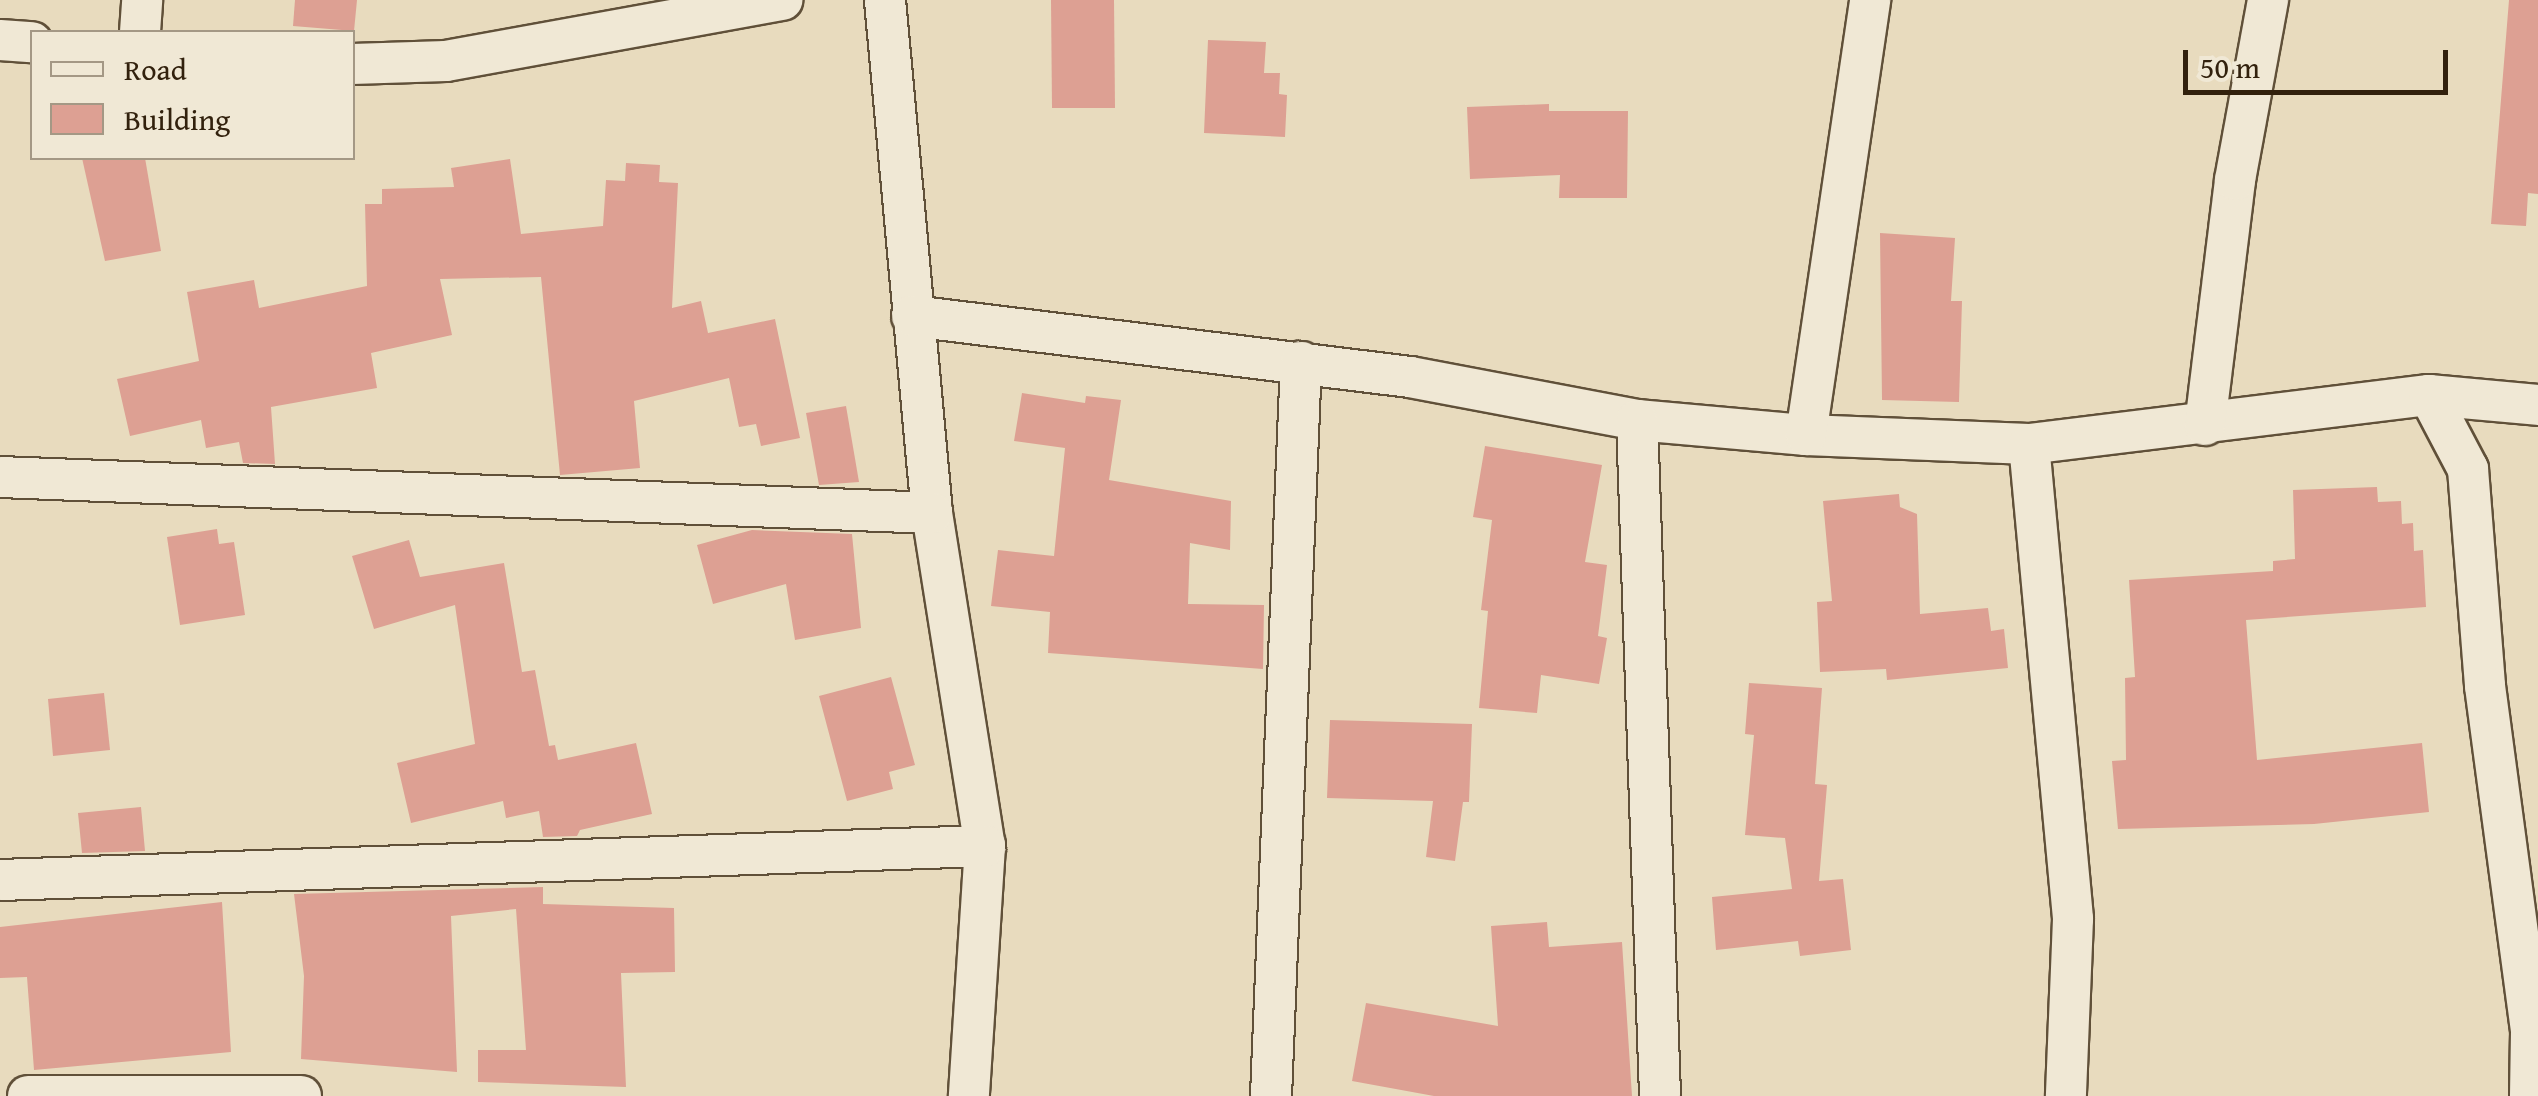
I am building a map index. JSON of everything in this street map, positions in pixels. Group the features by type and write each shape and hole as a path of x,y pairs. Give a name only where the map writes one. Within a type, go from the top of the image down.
{"street":[{"path":"140,30 142,0"},
{"path":"355,64 446,61 783,0"},
{"path":"885,0 932,514 986,846 969,1096"},
{"path":"1806,435 1870,0"},
{"path":"2205,425 2235,180 2268,0"},
{"path":"0,40 30,42"},
{"path":"912,316 1301,362 1637,420 1806,435 2029,444 2429,395 2538,404"},
{"path":"1270,1096 1301,362"},
{"path":"2429,395 2468,469 2485,686 2527,996 2530,1096"},
{"path":"1637,420 1660,1096"},
{"path":"2029,444 2073,919 2066,1096"},
{"path":"0,478 932,514"},
{"path":"0,880 986,846"},
{"path":"28,1096 300,1096"}],"building":[{"path":"295,0 357,0 354,30 293,26"},
{"path":"1051,0 1114,0 1115,108 1052,108"},
{"path":"2509,0 2538,0 2538,194 2528,193 2526,226 2491,224"},
{"path":"1208,40 1266,42 1264,73 1280,73 1279,94 1287,95 1285,137 1204,133"},
{"path":"1549,104 1549,111 1628,111 1627,198 1559,198 1560,175 1470,179 1467,107"},
{"path":"510,159 521,234 603,226 606,180 625,181 626,163 660,165 659,182 678,183 672,308 701,301 708,333 775,319 800,438 761,446 756,424 739,427 729,378 634,401 640,468 560,475 541,277 440,279 452,335 371,353 377,388 271,407 275,464 243,463 239,442 206,448 201,420 130,436 117,379 199,361 187,292 254,280 259,308 367,286 365,204 382,204 382,189 454,187 451,168"},
{"path":"82,160 145,160 161,251 105,261"},
{"path":"1880,233 1955,238 1951,301 1962,301 1959,402 1882,400"},
{"path":"1022,393 1085,403 1086,396 1121,400 1109,480 1231,501 1230,550 1190,543 1188,604 1264,605 1263,669 1048,653 1050,612 991,606 998,550 1054,556 1065,448 1014,441"},
{"path":"846,406 859,482 819,485 806,413"},
{"path":"1485,446 1602,465 1585,562 1607,565 1598,636 1607,638 1599,684 1541,675 1537,713 1479,708 1488,611 1481,610 1492,520 1473,517"},
{"path":"2377,487 2378,502 2401,501 2402,524 2413,523 2414,551 2423,550 2426,607 2246,620 2257,760 2422,743 2429,812 2314,824 2118,829 2112,761 2126,760 2125,678 2135,677 2129,580 2273,571 2273,561 2295,559 2293,490"},
{"path":"1899,494 1900,507 1917,514 1920,614 1988,608 1991,631 2004,629 2008,668 1887,680 1886,669 1820,672 1817,602 1832,601 1823,501"},
{"path":"217,529 219,544 234,542 245,615 180,625 167,537"},
{"path":"752,530 852,534 861,628 795,640 786,584 713,604 697,545"},
{"path":"409,540 420,577 504,563 522,672 535,670 549,746 555,745 558,760 636,743 652,814 580,830 577,836 543,837 539,811 506,818 503,801 411,823 397,763 475,744 455,605 374,629 352,556"},
{"path":"891,677 915,765 889,772 893,789 847,801 819,696"},
{"path":"1749,683 1822,688 1815,784 1827,785 1819,881 1843,879 1851,950 1800,956 1798,941 1716,950 1712,897 1792,889 1785,838 1745,835 1754,735 1745,734"},
{"path":"104,693 110,750 53,756 48,699"},
{"path":"1330,720 1472,724 1469,802 1463,802 1455,861 1426,857 1433,801 1327,798"},
{"path":"141,807 145,851 82,853 78,813"},
{"path":"543,887 543,904 674,908 675,972 621,973 626,1087 478,1082 478,1050 526,1050 516,909 451,916 457,1072 301,1059 304,976 294,894"},
{"path":"222,902 231,1052 34,1070 27,977 0,978 0,927"},
{"path":"1547,922 1549,947 1622,942 1632,1096 1434,1096 1352,1081 1366,1003 1498,1026 1491,926"}]}
